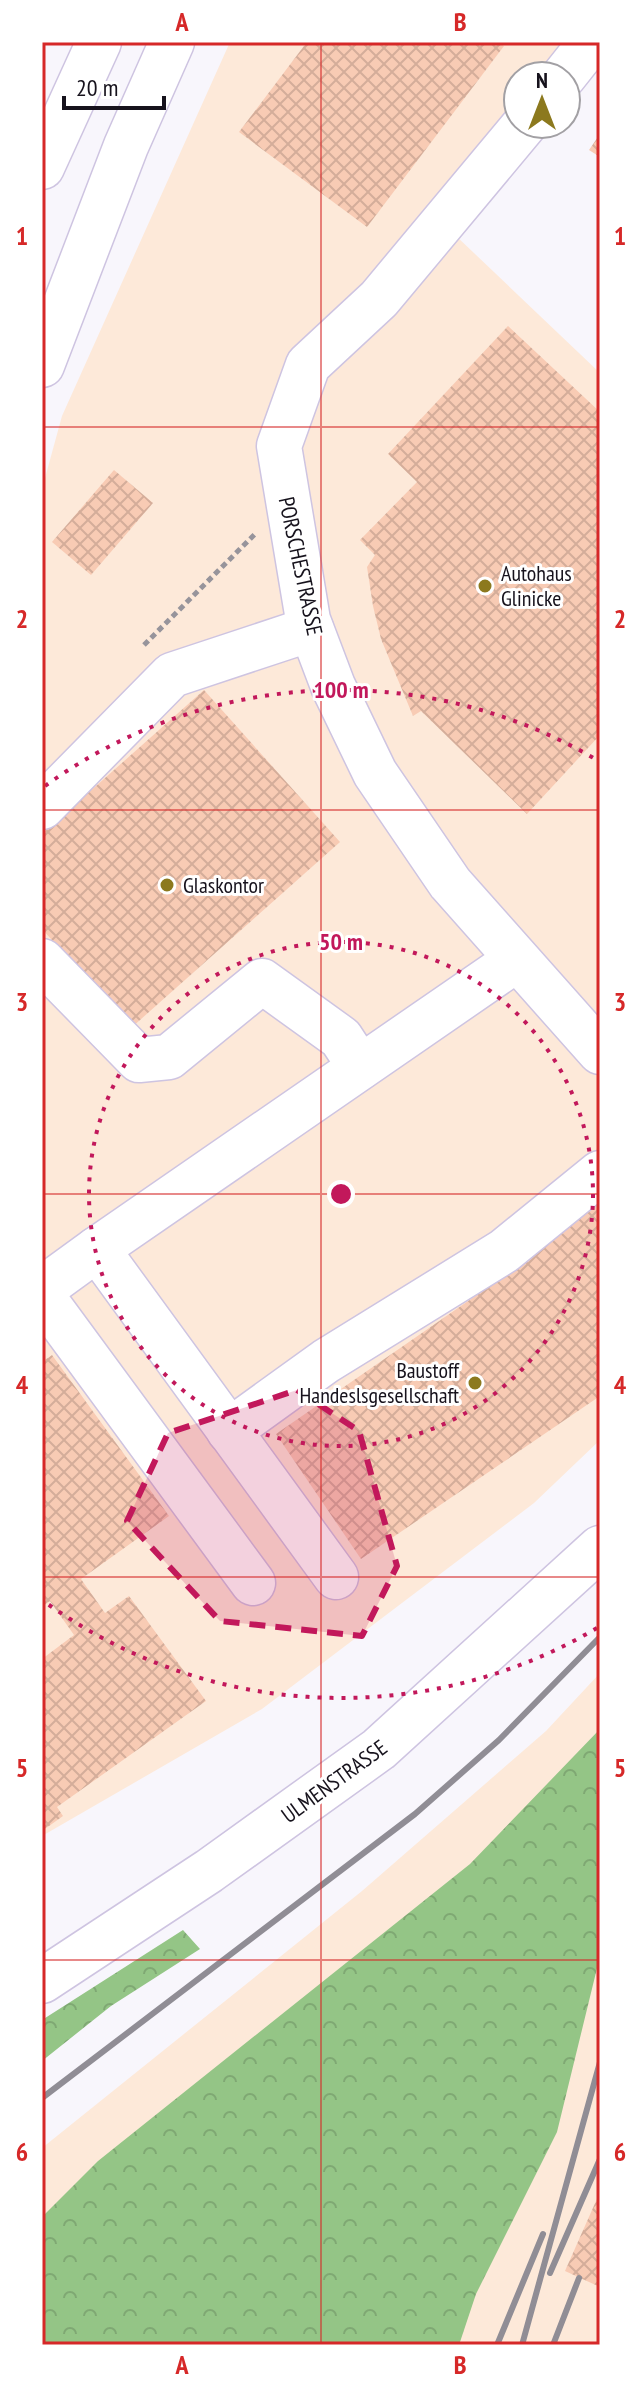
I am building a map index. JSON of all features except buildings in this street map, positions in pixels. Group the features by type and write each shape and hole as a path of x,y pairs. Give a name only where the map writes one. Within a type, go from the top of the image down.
{"main road":[{"path":"42,167 99,42"},
{"path":"42,365 126,146 172,42"},
{"path":"577,60 591,42"},
{"name":"PORSCHESTRASSE","path":"512,140 379,299 308,365 279,446 311,629 333,686 375,773 450,883 600,1052"},
{"path":"42,807 172,675 311,629"},
{"path":"42,1289 516,960"},
{"path":"42,961 139,1060 169,1057 262,981 341,1038 360,1067"},
{"path":"229,1431 326,1361 457,1276 504,1251 600,1173"},
{"path":"97,1249 336,1577"},
{"path":"42,1296 253,1583"},
{"name":"ULMENSTRASSE","path":"42,1981 209,1871 379,1749 600,1548"}],"path":[{"path":"143,646 287,502"}],"highlighted area":[{"path":"297,1390 359,1431 397,1566 362,1636 220,1621 127,1521 168,1433"}],"shaded area":[{"path":"230,42 565,42 551,60 502,60 502,125 433,214 600,373 600,1440 534,1503 262,1709 42,1836 42,489 62,416"},
{"path":"600,1673 600,2345 42,2345 42,2148 362,1891 546,1731"}],"green space":[{"path":"600,1729 600,1956 557,2132 476,2294 459,2345 42,2345 42,2217 98,2161 470,1864"},
{"path":"183,1930 200,1949 111,2006 42,2061 42,2020"}],"railway":[{"path":"42,2098 415,1814 499,1740 600,1637"},
{"path":"522,2345 600,2062"},
{"path":"550,2273 600,2159"},
{"path":"497,2345 543,2234"},
{"path":"553,2345 579,2278"}],"place":[{"name":"Autohaus Glinicke","path":"485,586"},
{"name":"Glaskontor","path":"167,885"},
{"name":"Baustoff Handeslsgesellschaft","path":"475,1383"}]}
